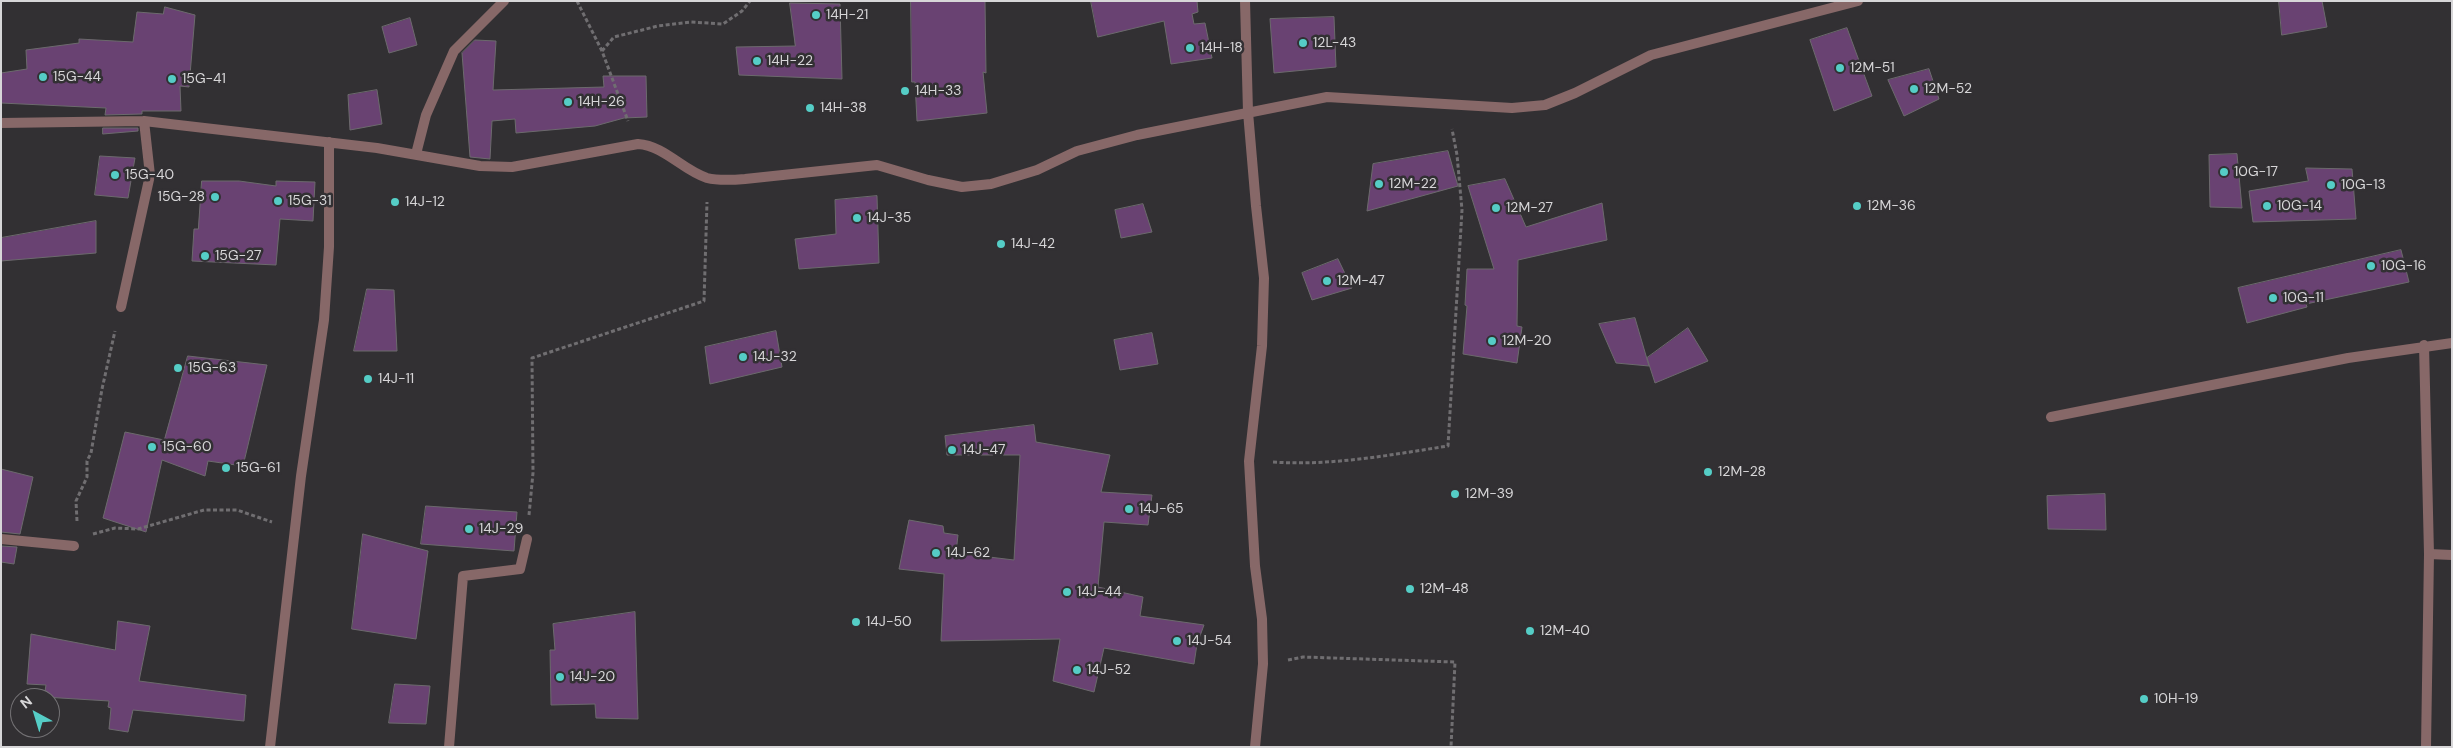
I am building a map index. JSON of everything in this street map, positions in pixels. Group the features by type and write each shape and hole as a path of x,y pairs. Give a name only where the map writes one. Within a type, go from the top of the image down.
{"street":[{"path":"416,154 426,115 454,51 504,1"},
{"path":"1245,1 1248,112 1264,278 1262,346 1249,461 1256,566 1262,619 1263,664 1255,747"},
{"path":"1,123 144,121 329,142 416,154 480,166 512,167 638,144 650,145 691,171 708,178 729,181 877,165 928,180 962,187 991,184 1037,170 1076,151 1137,135 1328,97 1512,108 1545,105 1575,93 1651,54 1858,1"},
{"path":"121,306 150,175 144,121"},
{"path":"270,747 296,524 324,320 329,247 329,142"},
{"path":"2051,417 2348,358 2452,342"},
{"path":"2424,345 2429,554 2426,747"},
{"path":"449,747 463,576 520,570 527,538"},
{"path":"1,539 74,546"},
{"path":"2429,554 2452,555"}],"path":[{"path":"577,1 602,51 638,144"},
{"path":"602,51 614,38 658,26 691,22 724,24 750,1"},
{"path":"1249,461 1304,464 1372,458 1448,446 1462,210 1457,155 1447,104"},
{"path":"527,538 533,473 532,358 704,301 708,178"},
{"path":"74,546 77,530 76,501 87,477 86,461 91,453 102,389 121,306"},
{"path":"74,546 98,531 114,528 138,529 204,510 237,510 280,524 296,524"},
{"path":"1263,664 1303,657 1455,662 1451,747"}],"building":[{"path":"911,1 985,1 986,73 983,72 987,113 917,121 915,82 912,82"},
{"path":"1091,1 1197,1 1198,12 1192,14 1194,24 1205,23 1212,58 1171,64 1164,21 1098,37"},
{"path":"2279,1 2322,1 2327,27 2282,35"},
{"path":"790,3 840,4 842,79 739,75 736,47 795,46"},
{"path":"165,7 195,15 189,87 180,86 181,111 142,111 142,114 105,115 106,108 1,103 1,73 27,69 26,50 79,43 79,39 133,42 137,12 163,14"},
{"name":"12L-43","path":"1334,17 1336,67 1274,73 1270,19"},
{"path":"410,18 417,45 389,53 382,27"},
{"name":"12M-51","path":"1847,28 1872,96 1834,111 1810,40"},
{"path":"475,40 496,41 493,90 604,87 603,76 646,76 647,117 624,118 595,126 516,133 515,119 492,121 490,159 470,157 462,53"},
{"name":"12M-52","path":"1929,69 1939,99 1904,116 1888,80"},
{"path":"377,90 382,124 350,130 348,95"},
{"path":"103,128 138,128 138,131 103,134"},
{"path":"1448,151 1458,186 1367,211 1373,164"},
{"name":"10G-17","path":"2237,154 2242,208 2210,207 2209,155"},
{"path":"100,156 135,158 128,198 95,195"},
{"path":"2306,168 2352,169 2356,219 2253,222 2249,191 2308,181"},
{"path":"1505,179 1526,227 1602,203 1607,240 1518,260 1517,326 1522,327 1517,363 1463,354 1467,306 1465,305 1467,269 1494,269 1468,186"},
{"path":"202,181 239,181 276,186 276,181 315,182 313,221 280,219 276,265 192,261 194,229 198,229"},
{"name":"14J-35","path":"877,196 879,263 799,269 795,239 836,234 835,200"},
{"path":"1143,204 1152,232 1121,238 1115,210"},
{"path":"96,221 96,253 1,261 1,238"},
{"path":"2401,250 2409,282 2306,304 2307,307 2247,323 2238,288"},
{"name":"12M-47","path":"1338,259 1352,288 1312,300 1302,273"},
{"path":"367,289 394,290 397,351 354,351"},
{"path":"1635,318 1649,366 1616,363 1599,324"},
{"path":"1688,328 1708,361 1655,383 1647,358"},
{"name":"14J-32","path":"776,331 782,367 710,384 705,347"},
{"path":"1152,333 1158,364 1120,370 1114,340"},
{"path":"188,356 267,365 243,466 208,461 205,476 162,460 146,532 103,518 125,432 164,440"},
{"path":"1034,425 1036,442 1110,455 1101,492 1152,495 1148,525 1104,522 1098,587 1143,597 1140,616 1204,625 1197,644 1194,664 1104,648 1094,692 1053,681 1060,639 941,641 944,574 899,569 909,520 943,526 944,533 958,535 956,553 1014,560 1020,455 947,455 945,436"},
{"path":"1,469 33,477 20,534 1,532"},
{"path":"2105,494 2106,530 2048,529 2047,496"},
{"name":"14J-29","path":"426,506 517,512 514,551 421,544"},
{"path":"363,534 428,551 416,639 352,629"},
{"path":"1,546 17,547 14,564 1,562"},
{"path":"635,612 638,719 596,718 595,704 551,705 550,650 555,650 553,624"},
{"path":"118,621 150,626 139,681 246,695 244,721 133,710 128,732 109,729 111,708 108,707 109,701 60,698 60,688 46,688 46,685 27,684 31,634 115,650"},
{"path":"395,684 430,686 426,724 389,723"}],"place":[{"name":"14H-21","path":"816,15"},
{"name":"12L-43","path":"1303,43"},
{"name":"14H-18","path":"1190,48"},
{"name":"14H-22","path":"757,61"},
{"name":"12M-51","path":"1840,68"},
{"name":"15G-44","path":"43,77"},
{"name":"15G-41","path":"172,79"},
{"name":"12M-52","path":"1914,89"},
{"name":"14H-33","path":"905,91"},
{"name":"14H-26","path":"568,102"},
{"name":"14H-38","path":"810,108"},
{"name":"10G-17","path":"2224,172"},
{"name":"15G-40","path":"115,175"},
{"name":"12M-22","path":"1379,184"},
{"name":"10G-13","path":"2331,185"},
{"name":"15G-28","path":"215,197"},
{"name":"15G-31","path":"278,201"},
{"name":"14J-12","path":"395,202"},
{"name":"12M-36","path":"1857,206"},
{"name":"10G-14","path":"2267,206"},
{"name":"12M-27","path":"1496,208"},
{"name":"14J-35","path":"857,218"},
{"name":"14J-42","path":"1001,244"},
{"name":"15G-27","path":"205,256"},
{"name":"10G-16","path":"2371,266"},
{"name":"12M-47","path":"1327,281"},
{"name":"10G-11","path":"2273,298"},
{"name":"12M-20","path":"1492,341"},
{"name":"14J-32","path":"743,357"},
{"name":"15G-63","path":"178,368"},
{"name":"14J-11","path":"368,379"},
{"name":"15G-60","path":"152,447"},
{"name":"14J-47","path":"952,450"},
{"name":"15G-61","path":"226,468"},
{"name":"12M-28","path":"1708,472"},
{"name":"12M-39","path":"1455,494"},
{"name":"14J-65","path":"1129,509"},
{"name":"14J-29","path":"469,529"},
{"name":"14J-62","path":"936,553"},
{"name":"12M-48","path":"1410,589"},
{"name":"14J-44","path":"1067,592"},
{"name":"14J-50","path":"856,622"},
{"name":"12M-40","path":"1530,631"},
{"name":"14J-54","path":"1177,641"},
{"name":"14J-52","path":"1077,670"},
{"name":"14J-20","path":"560,677"},
{"name":"10H-19","path":"2144,699"}]}
